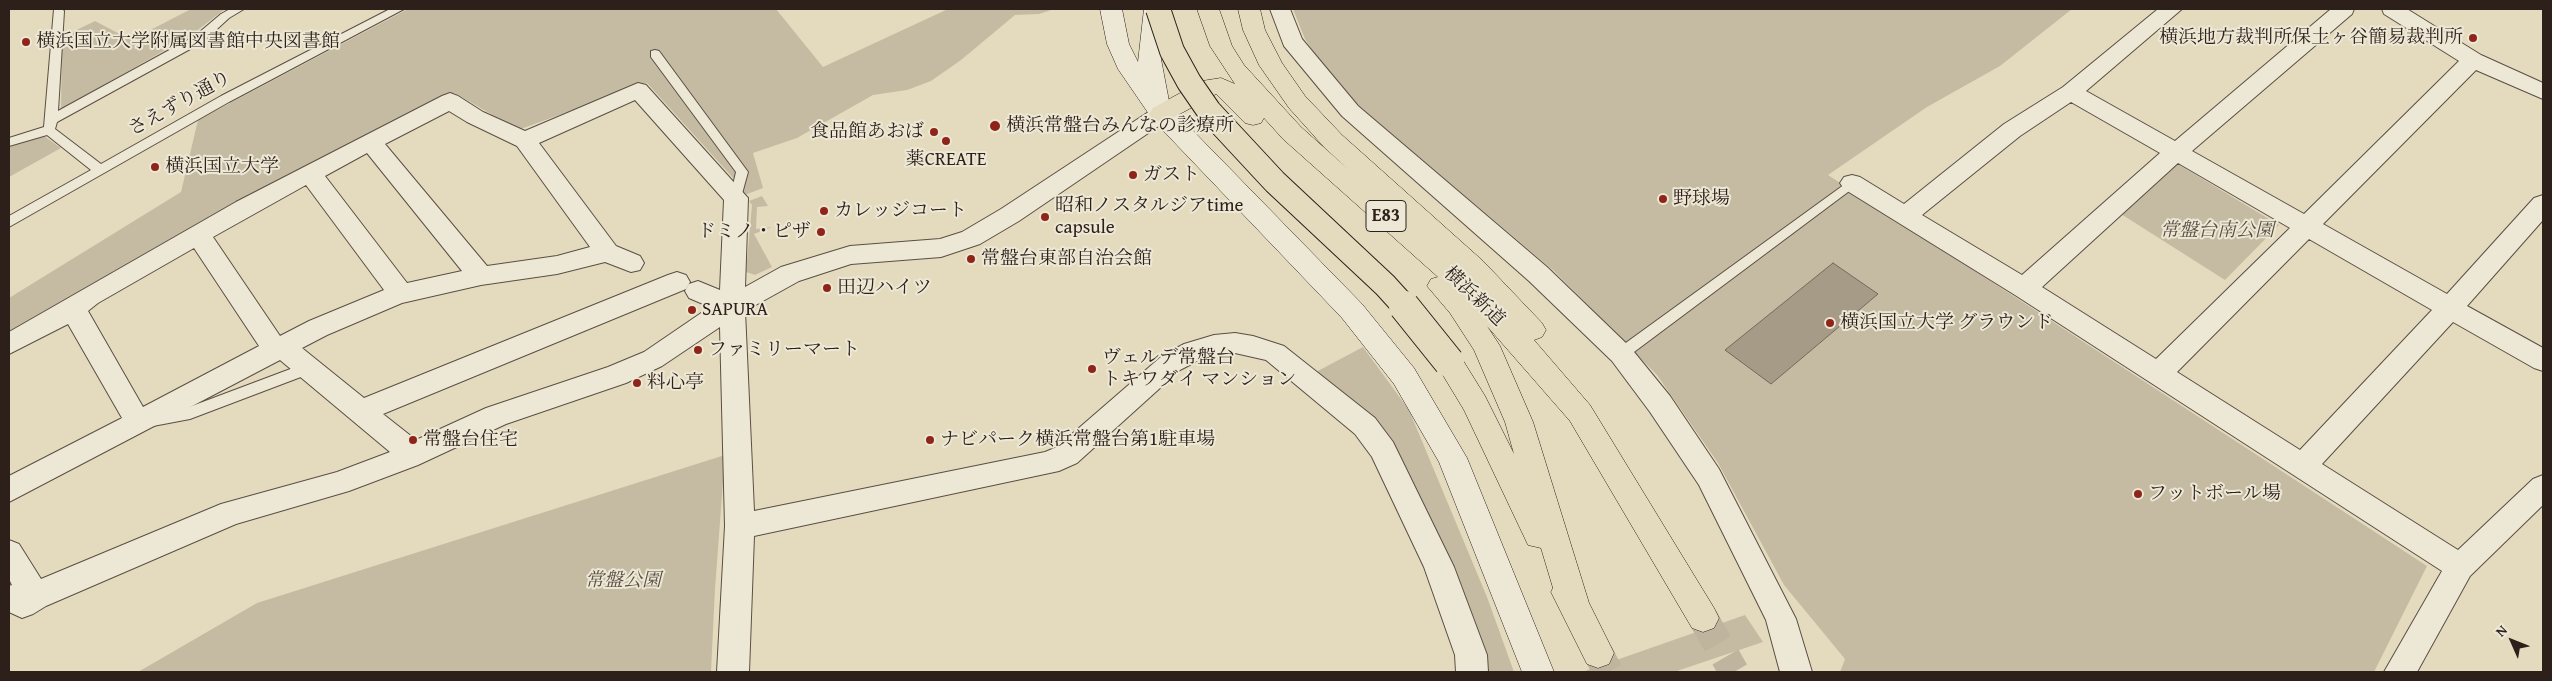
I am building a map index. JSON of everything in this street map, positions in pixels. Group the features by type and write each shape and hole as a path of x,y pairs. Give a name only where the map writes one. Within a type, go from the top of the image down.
{"highway":[{"name":"E83","path":"1157,9 1172,51 1189,82 1209,111 1250,157 1384,285 1426,331 1450,362 1475,404 1598,653"},
{"name":"横浜新道","path":"1208,9 1221,46 1236,70 1260,99 1292,133 1446,269 1509,330 1580,413 1703,618"},
{"name":"E83","path":"1249,9 1254,30 1271,65 1297,102 1333,141 1474,268 1507,302 1531,330 1580,413"},
{"path":"1161,114 1210,86 1221,86 1229,91 1306,169 1431,277 1460,306 1486,346 1519,422 1575,609"}],"street":[{"path":"1111,9 1118,44 1130,69 1161,114 1352,311 1404,376 1452,458 1538,672"},
{"path":"1157,9 1149,59 1161,114"},
{"path":"1280,9 1292,41 1323,81 1350,111 1412,167 1538,274 1621,354 1660,404 1709,477 1781,619 1792,666 1796,672"},
{"path":"1905,216 2012,130 2071,92 2171,9"},
{"path":"2024,288 2176,152 2344,9"},
{"path":"2392,9 2473,60 2543,92"},
{"path":"2158,374 2473,60"},
{"path":"525,140 638,90 736,198 732,306 740,526 733,672"},
{"path":"2071,92 2543,361"},
{"path":"9,344 73,309 89,296 310,173 450,101 475,117 525,140 608,252 732,306"},
{"path":"9,613 22,597 231,514 339,483 413,454 496,416 617,375 644,363 732,306 790,274 850,255 941,248 971,238 1010,215 1161,114"},
{"path":"370,141 481,276"},
{"path":"310,173 401,294"},
{"path":"1852,183 2024,288 2460,567"},
{"path":"2302,466 2450,308 2543,204"},
{"path":"198,235 279,349 309,368 413,454"},
{"path":"9,490 318,328 401,294 481,276 557,265 608,252"},
{"path":"362,412 669,279"},
{"path":"73,309 138,422"},
{"path":"740,526 1049,464 1067,455 1171,362 1193,351 1214,345 1235,343 1253,346 1275,353 1365,426 1383,450 1439,567 1472,655 1472,672"},
{"path":"2400,672 2460,567 2543,486"},
{"path":"9,554 22,597"}],"lane":[{"path":"9,142 50,125 199,39 225,16 238,9"},
{"name":"さえずり通り","path":"9,222 233,95 393,10"},
{"path":"50,125 58,11"},
{"path":"655,54 742,172 736,198"},
{"path":"50,125 100,170"},
{"path":"1621,354 1852,183"},
{"path":"138,422 185,415 309,368"}],"green space":[{"path":"191,9 225,9 190,36 61,109 62,37 95,21 131,40"},
{"path":"408,9 776,9 823,67 948,9 1054,9 1039,14 1015,15 961,60 931,81 907,90 873,95 797,138 753,153 763,188 742,196 734,179 647,83 518,130 455,93 92,285 59,308 9,333 9,298 181,192 198,120"},
{"name":"横浜国立大学 グラウンド","path":"1293,9 2072,9 2000,66 1927,107 1828,175 2427,566 2374,672 1840,672 1845,659 1784,585 1718,463 1657,375 1554,271 1361,108 1330,79 1305,39"},
{"path":"34,129 61,148 9,177 9,142"},
{"name":"常盤台南公園","path":"2176,163 2279,225 2225,280 2121,214"},
{"path":"762,196 768,206 757,207 756,229 772,227 754,234 772,267 755,275 746,272 752,205 749,201"},
{"path":"1363,347 1409,410 1487,597 1514,672 1480,672 1478,642 1401,468 1314,373"},
{"name":"常盤公園","path":"725,455 711,672 138,672 257,603"},
{"path":"1745,615 1763,642 1674,672 1582,672"}],"shaded area":[{"path":"1833,263 1878,294 1771,384 1725,350"}],"tunnel":[{"path":"1703,618 1734,672"},
{"path":"1598,653 1608,672"}],"place":[{"name":"横浜地方裁判所保土ヶ谷簡易裁判所","path":"2473,38"},
{"name":"横浜国立大学附属図書館中央図書館","path":"26,42"},
{"name":"横浜常盤台みんなの診療所","path":"995,126"},
{"name":"食品館あおば","path":"934,132"},
{"name":"薬CREATE","path":"946,141"},
{"name":"横浜国立大学","path":"155,167"},
{"name":"ガスト","path":"1133,175"},
{"name":"野球場","path":"1663,199"},
{"name":"カレッジコート","path":"824,211"},
{"name":"昭和ノスタルジアtime capsule","path":"1045,217"},
{"name":"ドミノ・ピザ","path":"821,232"},
{"name":"常盤台東部自治会館","path":"971,259"},
{"name":"田辺ハイツ","path":"827,288"},
{"name":"SAPURA","path":"692,310"},
{"name":"横浜国立大学 グラウンド","path":"1830,323"},
{"name":"ファミリーマート","path":"698,350"},
{"name":"ヴェルデ常盤台 トキワダイ マンション","path":"1092,369"},
{"name":"料心亭","path":"637,383"},
{"name":"常盤台住宅","path":"413,440"},
{"name":"ナビパーク横浜常盤台第1駐車場","path":"930,440"},
{"name":"フットボール場","path":"2138,494"}]}
